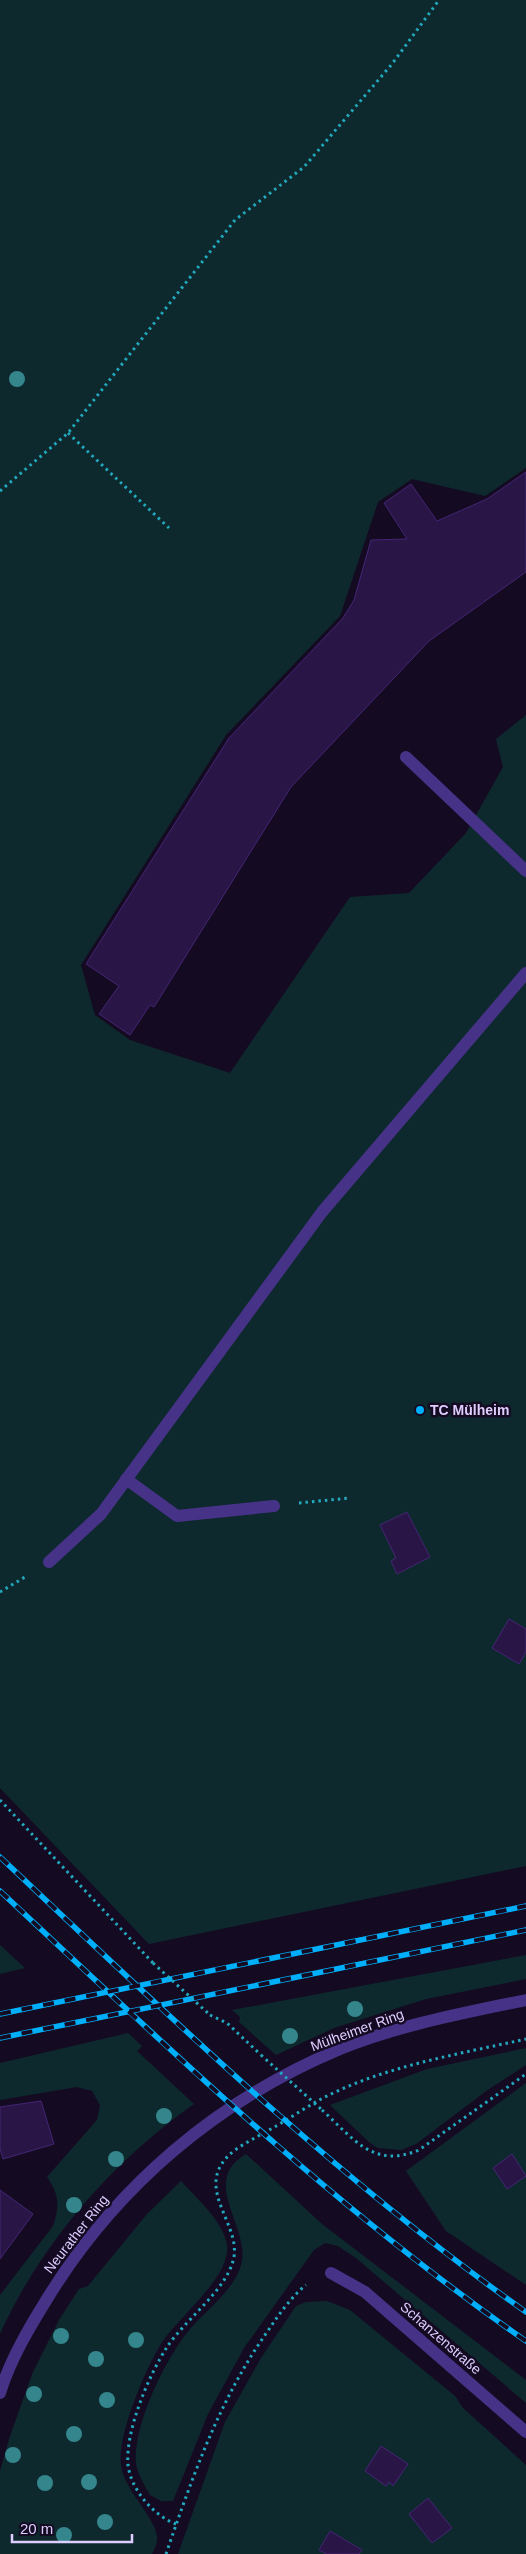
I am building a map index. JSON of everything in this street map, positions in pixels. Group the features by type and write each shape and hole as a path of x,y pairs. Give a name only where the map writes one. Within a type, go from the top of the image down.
{"street":[{"path":"406,757 526,870"},
{"path":"49,1562 101,1514 322,1212 526,973"},
{"path":"126,1479 177,1516 274,1506"},
{"name":"Mülheimer Ring","path":"210,2121 295,2070 342,2048 431,2021 526,2000"},
{"name":"Neurather Ring","path":"0,2393 30,2326 63,2271 95,2228 159,2162 210,2121"},
{"name":"Schanzenstraße","path":"331,2273 366,2292 526,2432"}],"path":[{"path":"0,491 68,433 235,220 304,167 392,64 439,0"},
{"path":"68,433 170,528"},
{"path":"274,1506 350,1498"},
{"path":"0,1800 153,1963 210,2014 226,2024 366,2150 376,2155 402,2157 419,2150 526,2074"},
{"path":"176,2524 164,2519 144,2500 133,2482 128,2465 129,2445 136,2416 166,2348 183,2326 222,2284 234,2259 235,2245 232,2232 218,2203 216,2183 221,2167 234,2151 324,2098 392,2071 426,2061 526,2039"},
{"path":"166,2554 217,2418 252,2353 288,2300"}],"green space":[{"path":"0,0 526,0 526,468 485,496 412,479 378,502 340,616 226,735 81,965 95,1015 130,1040 230,1073 350,897 409,893 466,833 503,767 496,739 526,715 526,1866 149,1944 0,1788"},
{"path":"0,1945 25,1968 0,1974"},
{"path":"526,1955 526,1979 426,1999 334,2028 276,2055 239,2022 240,2017 232,2010"},
{"path":"128,2033 142,2046 137,2051 194,2104 135,2151 82,2206 36,2268 0,2334 0,2295 53,2226 57,2200 54,2189 47,2177 97,2120 100,2105 92,2091 77,2087 0,2100 0,2063"},
{"path":"526,2048 526,2065 489,2089 416,2144 401,2150 378,2148 370,2143 330,2105 427,2069"},
{"path":"526,2083 526,2285 446,2231 406,2171"},
{"path":"246,2154 322,2224 526,2380 526,2403 356,2258 338,2246 325,2243 314,2250 244,2348 208,2414 173,2501 161,2501 150,2495 136,2464 139,2431 152,2393 181,2341 228,2289 239,2271 242,2261 242,2247 226,2190 227,2177 233,2165"},
{"path":"181,2181 215,2219 225,2236 227,2245 226,2257 221,2270 202,2296 169,2333 156,2352 140,2387 124,2432 121,2459 123,2475 156,2532 157,2542 153,2552 152,2554 0,2554 0,2471 10,2436 33,2372 59,2320 79,2289 88,2286 147,2214"},
{"path":"327,2301 350,2310 455,2396 463,2408 526,2465 526,2554 178,2554 225,2422 261,2358 296,2306 306,2302"}],"building":[{"path":"526,472 526,572 429,641 291,787 154,1007 150,1005 130,1035 99,1014 119,986 86,964 229,738 343,618 354,600 371,540 407,539 384,503 411,484 437,521 487,499"},
{"path":"407,1512 430,1557 397,1574 391,1561 396,1558 380,1525"},
{"path":"509,1619 526,1629 526,1652 519,1664 492,1648"},
{"path":"41,2101 54,2144 3,2159 0,2149 0,2107"},
{"path":"512,2154 526,2176 507,2189 493,2168"},
{"path":"0,2190 33,2214 0,2259"},
{"path":"381,2446 408,2464 393,2486 389,2482 386,2486 365,2471"},
{"path":"428,2498 452,2528 432,2543 409,2514"},
{"path":"330,2531 362,2550 359,2554 327,2554 319,2550"}],"railway":[{"path":"0,1857 255,2094 387,2207 526,2312"},
{"path":"0,1891 190,2068 320,2182 455,2290 526,2341"},
{"path":"0,2014 526,1906"},
{"path":"0,2038 526,1930"}],"place":[{"name":"TC Mülheim","path":"420,1410"}]}
